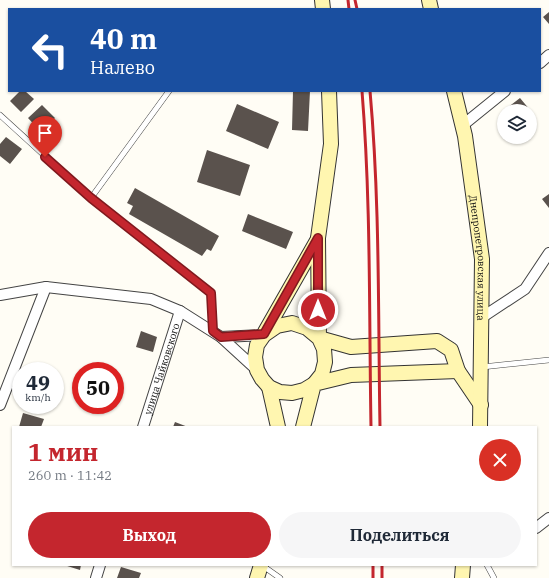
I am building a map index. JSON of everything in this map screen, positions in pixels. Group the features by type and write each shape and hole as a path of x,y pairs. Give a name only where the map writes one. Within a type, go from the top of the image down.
{"main road":[{"path":"303,426 314,384 322,374 325,362 324,349 319,338 318,238 332,144 329,92"},
{"name":"Днепропетровская улица","path":"454,92 463,125 482,259 480,426"},
{"path":"318,238 257,345 255,357 257,370 269,387 280,392 292,393 304,390 314,384 351,375 458,371"},
{"path":"264,334 277,326 292,323 307,328 319,338 351,347 437,341 451,350 458,371 481,405"},
{"path":"269,387 278,426"},
{"path":"257,578 261,566"},
{"path":"462,578 463,566"}],"street":[{"path":"541,61 549,55"},
{"path":"463,125 504,92"},
{"path":"481,318 524,289 549,253"},
{"path":"0,295 46,286 151,299 180,311 217,334 257,370"},
{"path":"0,405 46,286"},
{"name":"улица Чайковского","path":"143,426 180,311"},
{"path":"217,334 264,334"},
{"path":"537,527 549,518"},
{"path":"96,578 100,566"}],"lane":[{"path":"91,198 168,92"},
{"path":"0,115 91,198 211,293 217,334"},
{"path":"481,367 549,360"},
{"path":"262,566 280,578"},
{"path":"488,566 494,578"}],"building":[{"path":"549,12 549,24 543,17"},
{"path":"19,92 26,92 34,99 21,112 10,101"},
{"path":"293,92 310,92 308,131 292,130"},
{"path":"520,98 525,104 512,104"},
{"path":"237,104 279,122 268,149 226,131"},
{"path":"42,105 55,118 41,132 28,118"},
{"path":"6,137 22,149 10,164 0,156 0,144"},
{"path":"207,150 250,165 240,196 197,182"},
{"path":"135,188 219,236 211,251 207,249 202,256 129,214 133,206 127,203"},
{"path":"549,194 549,208 542,199"},
{"path":"248,214 293,232 286,249 242,231"},
{"path":"141,331 157,337 153,352 136,347"},
{"path":"23,414 44,419 41,426 19,426"},
{"path":"175,422 185,426 173,426"},
{"path":"67,566 81,566 80,570"},
{"path":"121,567 141,573 139,578 117,578"}],"railway":[{"path":"348,0 349,8"},
{"path":"355,0 357,8"},
{"path":"362,92 367,175 371,426"},
{"path":"370,92 376,175 380,426"},
{"path":"373,566 373,578"},
{"path":"382,566 382,578"}],"route":[{"path":"45,157 91,198 211,293 213,331 221,337 264,334 318,238 318,310"}]}
